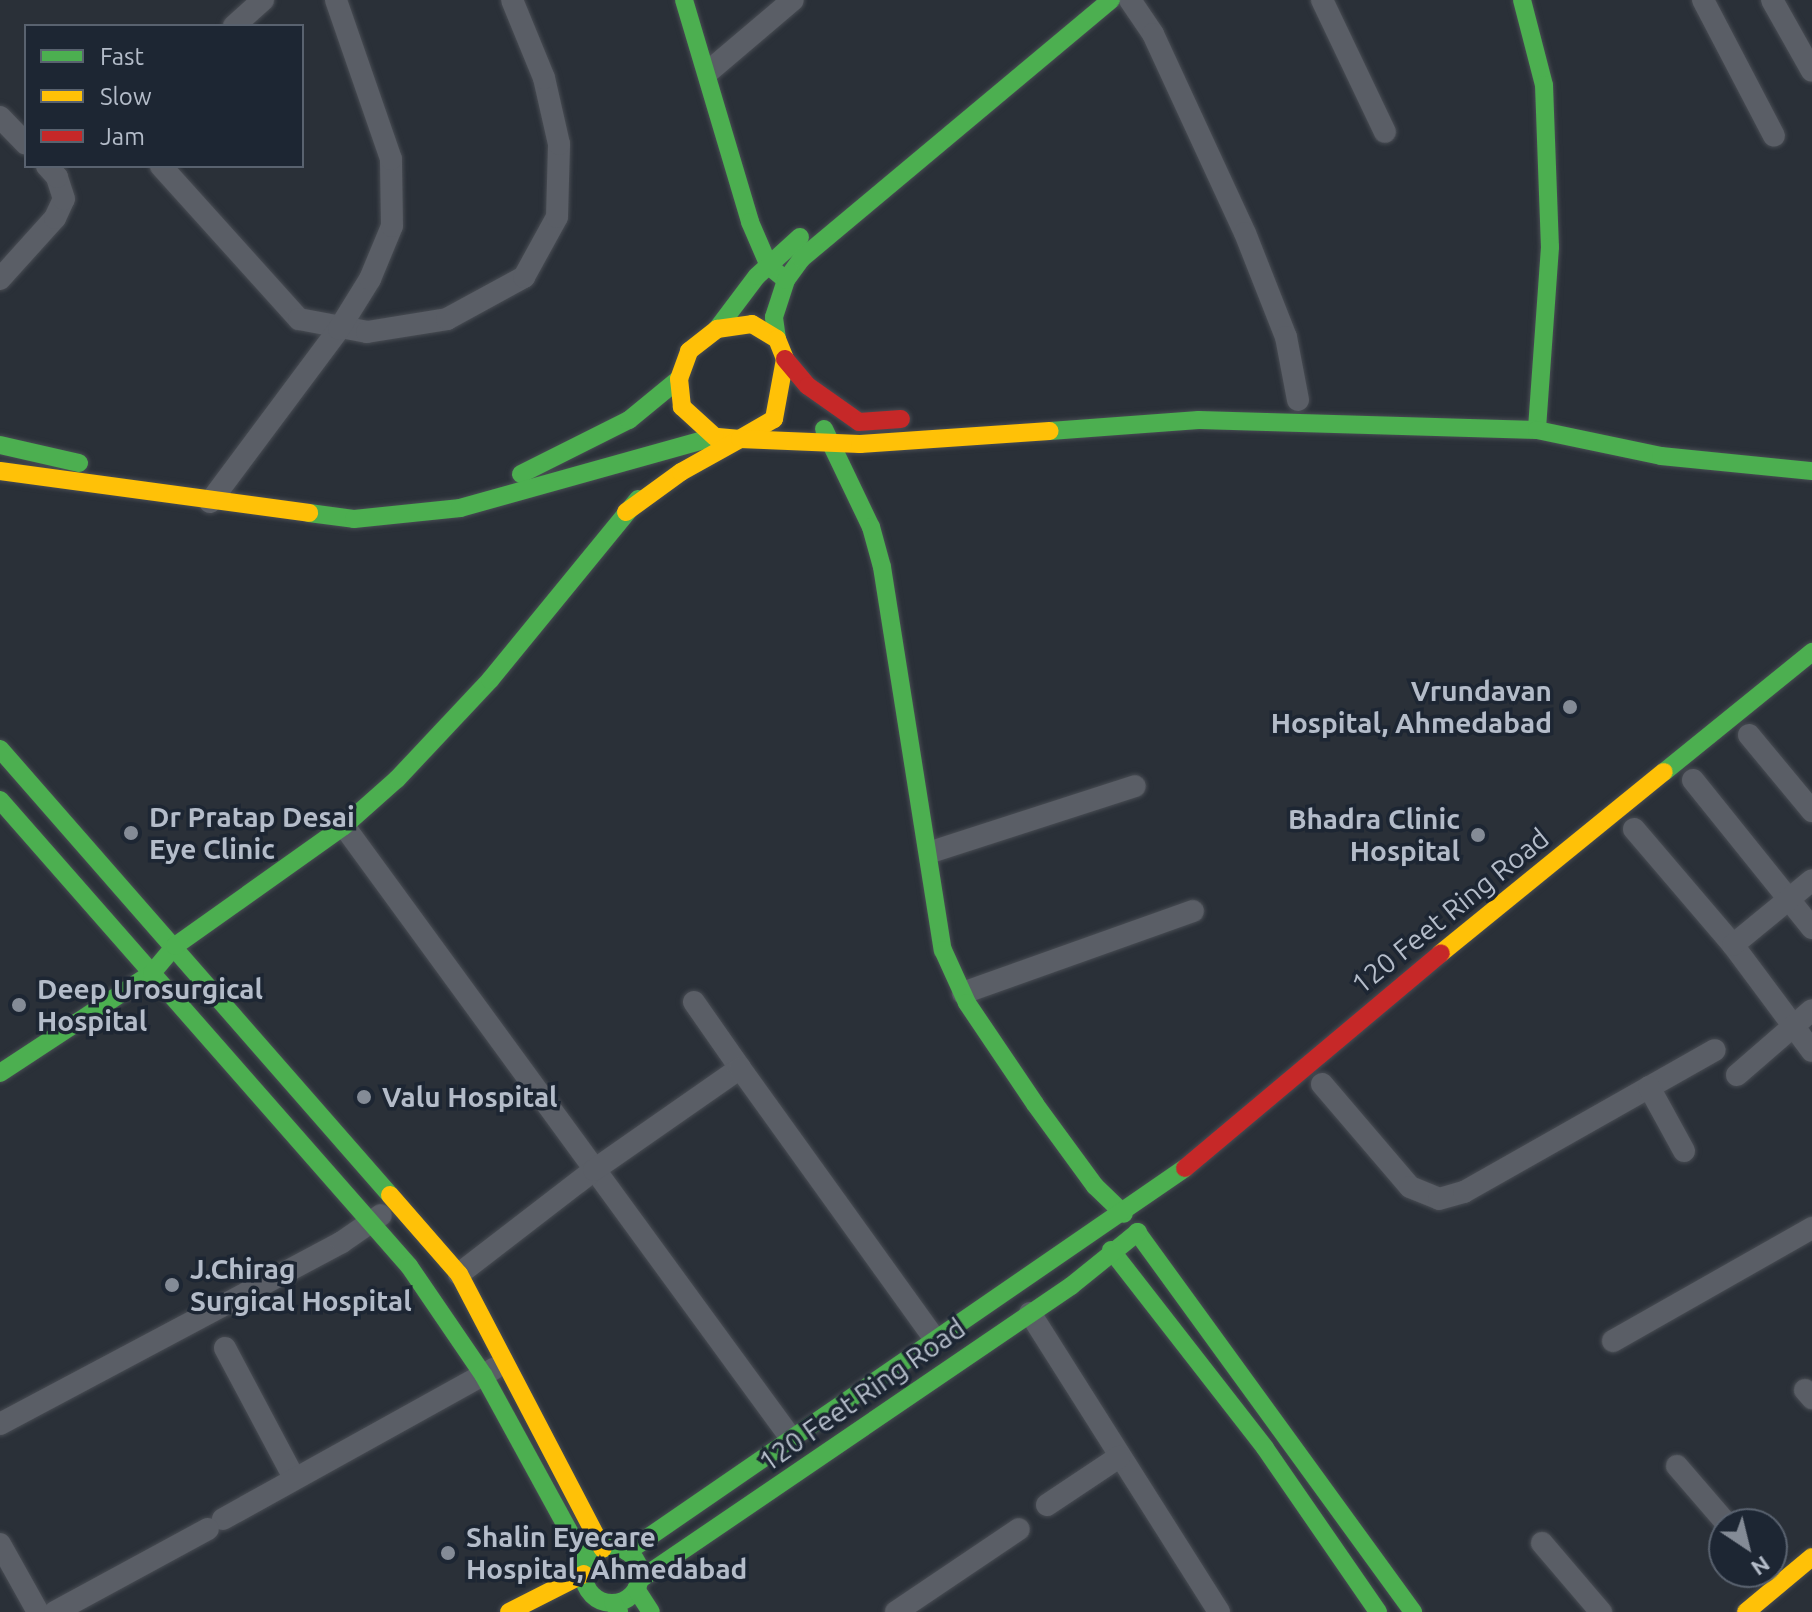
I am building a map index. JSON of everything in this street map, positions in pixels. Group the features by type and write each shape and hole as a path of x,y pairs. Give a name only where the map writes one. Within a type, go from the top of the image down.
{"street":[{"path":"236,24 263,0"},
{"path":"213,496 279,414 339,329 370,279 392,226 391,159 336,0"},
{"path":"163,168 299,319 367,332 447,319 524,277 557,217 559,144 544,78 512,0"},
{"path":"684,0 708,72 750,222 769,266 786,280"},
{"path":"708,72 793,0"},
{"path":"921,418 859,422 808,386 785,359 777,339 774,317 786,280 801,259 1111,0"},
{"path":"1130,0 1160,48 1245,233 1286,337 1298,400"},
{"path":"1322,0 1385,132"},
{"path":"1522,0 1544,85 1550,247 1537,430"},
{"path":"1703,0 1774,136"},
{"path":"1772,0 1812,71"},
{"path":"0,117 24,142"},
{"path":"715,437 682,407 679,379 689,351 717,329 769,266 934,122"},
{"path":"0,279 55,218 64,199 57,177 49,168"},
{"path":"717,329 752,324 777,339"},
{"path":"626,512 681,472 774,419 785,359"},
{"path":"0,445 213,496 398,503 489,488 629,420 679,379"},
{"path":"808,386 830,444 871,527 882,567 931,852 943,950 963,993 1095,1186 1143,1228 1413,1612"},
{"path":"0,471 213,496 354,519 460,508 715,437 830,444 1199,420 1537,430 1661,456 1812,471"},
{"path":"0,1073 152,973 175,946 344,826 397,779 490,680 626,512 663,472 715,437"},
{"path":"794,444 812,464"},
{"path":"829,483 856,532 867,571 927,955 953,1011 1082,1195 1111,1250 1265,1448 1378,1612"},
{"name":"120 Feet Ring Road","path":"627,1552 790,1437 1099,1232 1224,1139 1343,1033 1812,652"},
{"path":"1749,735 1812,811"},
{"path":"0,749 459,1274 493,1370 585,1569 590,1591 612,1606"},
{"path":"1673,797 1698,776 1812,928"},
{"path":"931,852 1135,786"},
{"path":"0,800 372,1223 493,1370 603,1549"},
{"path":"1653,813 1628,834 1733,945 1812,1051"},
{"path":"344,826 790,1437"},
{"path":"1733,945 1812,880"},
{"path":"963,993 1193,911"},
{"path":"694,1002 935,1339"},
{"path":"1737,1075 1812,1010"},
{"path":"1342,1066 1316,1089 1410,1187 1439,1199 1464,1192 1715,1050"},
{"path":"459,1274 594,1170 740,1068"},
{"path":"1649,1087 1684,1151"},
{"path":"0,1424 372,1223 396,1203"},
{"name":"120 Feet Ring Road","path":"638,1584 1030,1313 1143,1228"},
{"path":"1613,1341 1812,1228"},
{"path":"1030,1313 1211,1609"},
{"path":"225,1348 294,1478"},
{"path":"55,1612 493,1370"},
{"path":"1047,1505 1119,1457"},
{"path":"1677,1466 1713,1508"},
{"path":"896,1612 1019,1529"},
{"path":"1542,1543 1601,1612"},
{"path":"0,1544 38,1612"},
{"path":"603,1549 627,1552 637,1564 638,1584 651,1612"},
{"path":"509,1612 585,1569 603,1549"},
{"path":"1788,1570 1812,1557"},
{"path":"582,1609 612,1606 638,1584"},
{"path":"1746,1612 1765,1588"}],"traffic: fast":[{"path":"684,0 750,222 769,266 782,277"},
{"path":"777,339 774,317 786,280 801,259 1111,0"},
{"path":"1522,0 1544,85 1550,247 1537,430"},
{"path":"717,329 757,276 800,237"},
{"path":"521,474 629,420 679,379"},
{"path":"1050,431 1199,420 1537,430 1661,456 1812,471"},
{"path":"824,429 871,527 882,567 943,950 967,1003 1035,1104 1095,1186 1124,1214"},
{"path":"309,513 354,519 460,508 715,437"},
{"path":"0,445 79,463"},
{"path":"0,1073 152,973 175,946 344,826 397,779 490,680 638,499"},
{"path":"1664,772 1812,652"},
{"path":"0,749 390,1195"},
{"path":"0,800 409,1266 484,1376 587,1564"},
{"path":"627,1552 1185,1168"},
{"path":"1137,1232 1413,1612"},
{"path":"639,1580 1071,1286 1138,1232"},
{"path":"1111,1250 1265,1448 1378,1612"},
{"path":"612,1547 631,1556 640,1575 631,1594 612,1603 593,1594 584,1575 593,1556 612,1547"},
{"path":"636,1589 651,1612"},
{"path":"613,1603 619,1612"}],"traffic: slow":[{"path":"752,324 777,339 785,359 774,419 740,439 715,437 682,407 679,379 689,351 717,329 752,324"},
{"path":"626,512 681,472 740,439 860,444 1050,431"},
{"path":"0,471 309,513"},
{"path":"1441,953 1664,772"},
{"path":"390,1195 459,1274 603,1549"},
{"path":"1746,1612 1812,1557"},
{"path":"509,1612 584,1574"}],"traffic: jam":[{"path":"785,359 808,386 859,422 901,419"},
{"path":"1185,1168 1441,953"}],"place":[{"name":"Vrundavan Hospital, Ahmedabad","path":"1570,707"},
{"name":"Dr Pratap Desai Eye Clinic","path":"131,833"},
{"name":"Bhadra Clinic Hospital","path":"1478,835"},
{"name":"Deep Urosurgical Hospital","path":"19,1005"},
{"name":"Valu Hospital","path":"364,1097"},
{"name":"J.Chirag Surgical Hospital","path":"172,1285"},
{"name":"Shalin Eyecare Hospital, Ahmedabad","path":"448,1553"}]}
